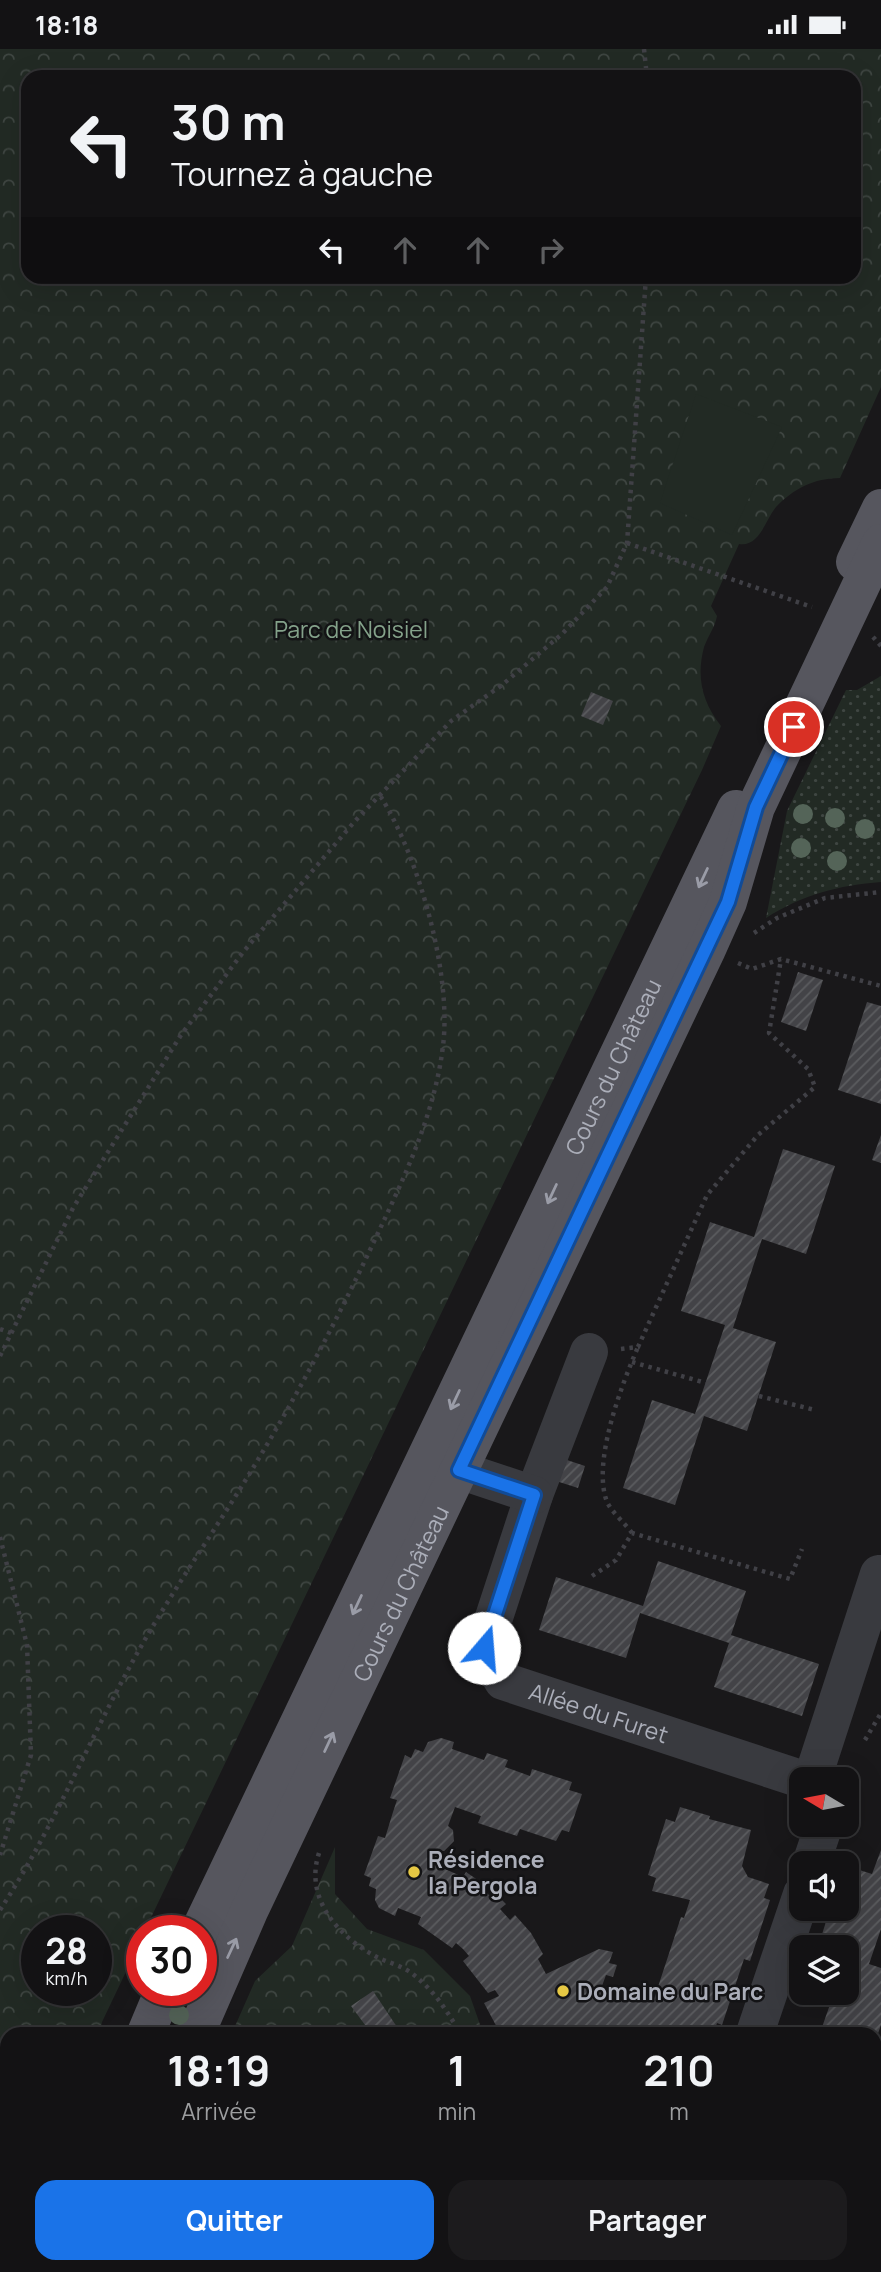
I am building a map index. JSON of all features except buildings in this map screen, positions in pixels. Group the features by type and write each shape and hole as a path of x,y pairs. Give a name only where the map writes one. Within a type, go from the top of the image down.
{"main road":[{"name":"Cours du Château","path":"207,1915 881,507"},
{"name":"Cours du Château","path":"199,2027 250,1909 707,949 728,902 756,807 881,543"},
{"path":"149,2027 157,2006"}],"street":[{"name":"Allée du Furet","path":"589,1352 534,1495 484,1648 503,1681 789,1775"},
{"path":"459,1470 534,1495"},
{"path":"816,1767 879,1574"},
{"path":"757,2027 793,1921"}],"path":[{"path":"644,49 646,70"},
{"path":"0,1356 73,1207 181,1035 302,880 451,721 502,685 562,634 607,587 627,543 646,284"},
{"path":"627,543 831,614"},
{"path":"0,1910 36,1855 92,1739 148,1635 308,1374 390,1207 423,1128 436,1087 446,997 430,919 395,820 381,797"},
{"path":"750,935 778,918 825,898 881,892"},
{"path":"707,949 752,969 781,959 881,986"},
{"path":"781,959 769,1034 808,1069 815,1087 758,1135 707,1195 620,1392 603,1465 606,1500 632,1533 790,1579 802,1549"},
{"path":"0,1329 11,1333"},
{"path":"589,1352 638,1347"},
{"path":"632,1362 706,1383"},
{"path":"759,1396 816,1410"},
{"path":"592,1576 616,1560 632,1533"},
{"path":"0,1537 27,1645 31,1755 0,1856"}],"green space":[{"name":"Parc de Noisiel","path":"0,49 881,49 881,387 840,478 813,482 797,490 776,507 757,537 746,544 739,544 711,606 717,616 702,658 702,689 709,708 721,726 152,1915 126,1915 126,1972 112,2001 112,1915 21,1915 21,2006 110,2006 101,2027 0,2027"},
{"path":"696,394 782,427 732,535 660,503"},
{"path":"881,676 881,882 821,893 793,903 766,918 787,811 846,690 857,690"},
{"path":"335,1847 335,1894 367,1929 424,1950 470,1996 481,2027 235,2027 255,1981 292,1946"}],"place":[{"name":"Résidence la Pergola","path":"414,1872"},
{"name":"Domaine du Parc","path":"563,1991"}],"route":[{"path":"484,1648 534,1495 459,1470 707,949 737,877 756,807 794,727"}]}
